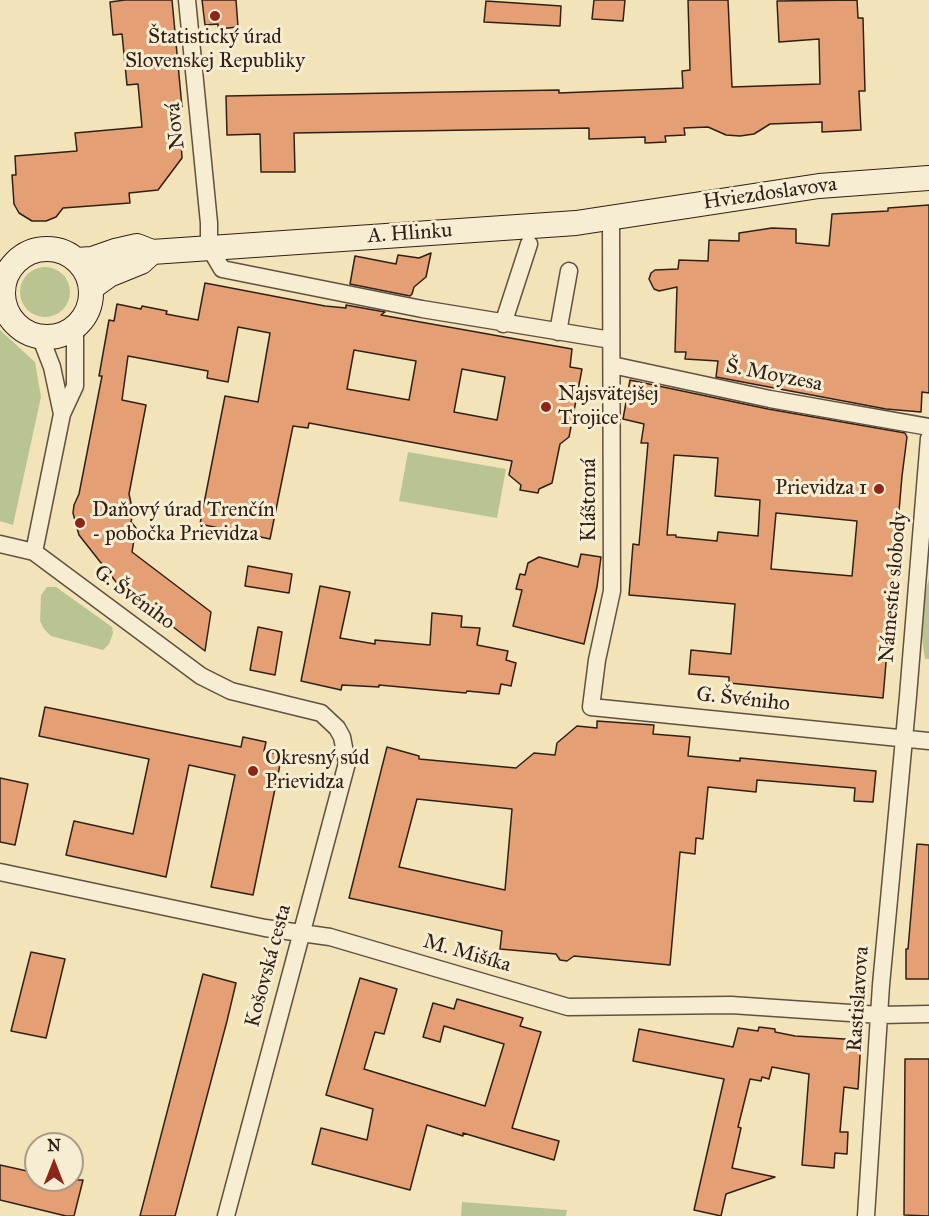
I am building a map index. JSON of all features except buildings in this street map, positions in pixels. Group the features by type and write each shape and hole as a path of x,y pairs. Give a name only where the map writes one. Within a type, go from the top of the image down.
{"street":[{"name":"Nová","path":"187,0 210,224 210,247"},
{"name":"Hviezdoslavova","path":"611,218 819,186 929,178"},
{"name":"A. Hlinku","path":"76,260 92,259 115,250 137,246 152,252 576,223 611,218"},
{"name":"Kláštorná","path":"591,707 597,660 612,591 611,218"},
{"path":"503,324 529,244"},
{"path":"210,247 222,269 342,295 503,324 612,340"},
{"path":"50,249 67,254 76,260 87,274 91,288 85,315 75,326 59,335 40,336 22,329 12,319 4,302 2,286 10,269 11,255 50,249"},
{"name":"A. Hlinku","path":"91,288 109,275 141,262 152,252"},
{"path":"558,332 569,271"},
{"path":"0,544 34,552 62,414 75,386 75,326"},
{"path":"40,336 52,367 62,414"},
{"name":"Š. Moyzesa","path":"612,365 770,399 929,427"},
{"name":"Námestie slobody","path":"900,786 898,738 929,438"},
{"name":"G. Švéniho","path":"34,552 201,676 231,692 321,713 337,728"},
{"name":"G. Švéniho","path":"591,707 898,738"},
{"name":"Košovská cesta","path":"226,1216 346,763 342,737 337,728"},
{"path":"898,738 929,741"},
{"name":"Rastislavova","path":"866,1216 881,985 900,786"},
{"name":"M. Mišíka","path":"0,872 265,928 330,938 568,1007 731,1005 880,1015 929,1014"}],"green space":[{"path":"50,267 63,274 69,282 69,302 63,310 55,316 40,317 27,310 21,302 20,287 27,274 35,268"},
{"path":"0,330 35,362 41,397 13,525 0,521"},
{"path":"408,452 506,469 497,518 399,501"},
{"path":"929,579 929,659 925,659 919,617"},
{"path":"47,587 56,587 112,627 113,633 109,644 103,650 51,636 44,629 40,621 41,595"},
{"path":"462,1202 567,1210 566,1216 461,1216"}],"place":[{"name":"Štatistický úrad Slovenskej Republiky","path":"215,16"},
{"name":"Najsvätejšej Trojice","path":"546,407"},
{"name":"Prievidza 1","path":"879,489"},
{"name":"Daňový úrad Trenčín - pobočka Prievidza","path":"80,523"},
{"name":"Okresný súd Prievidza","path":"253,771"}]}
